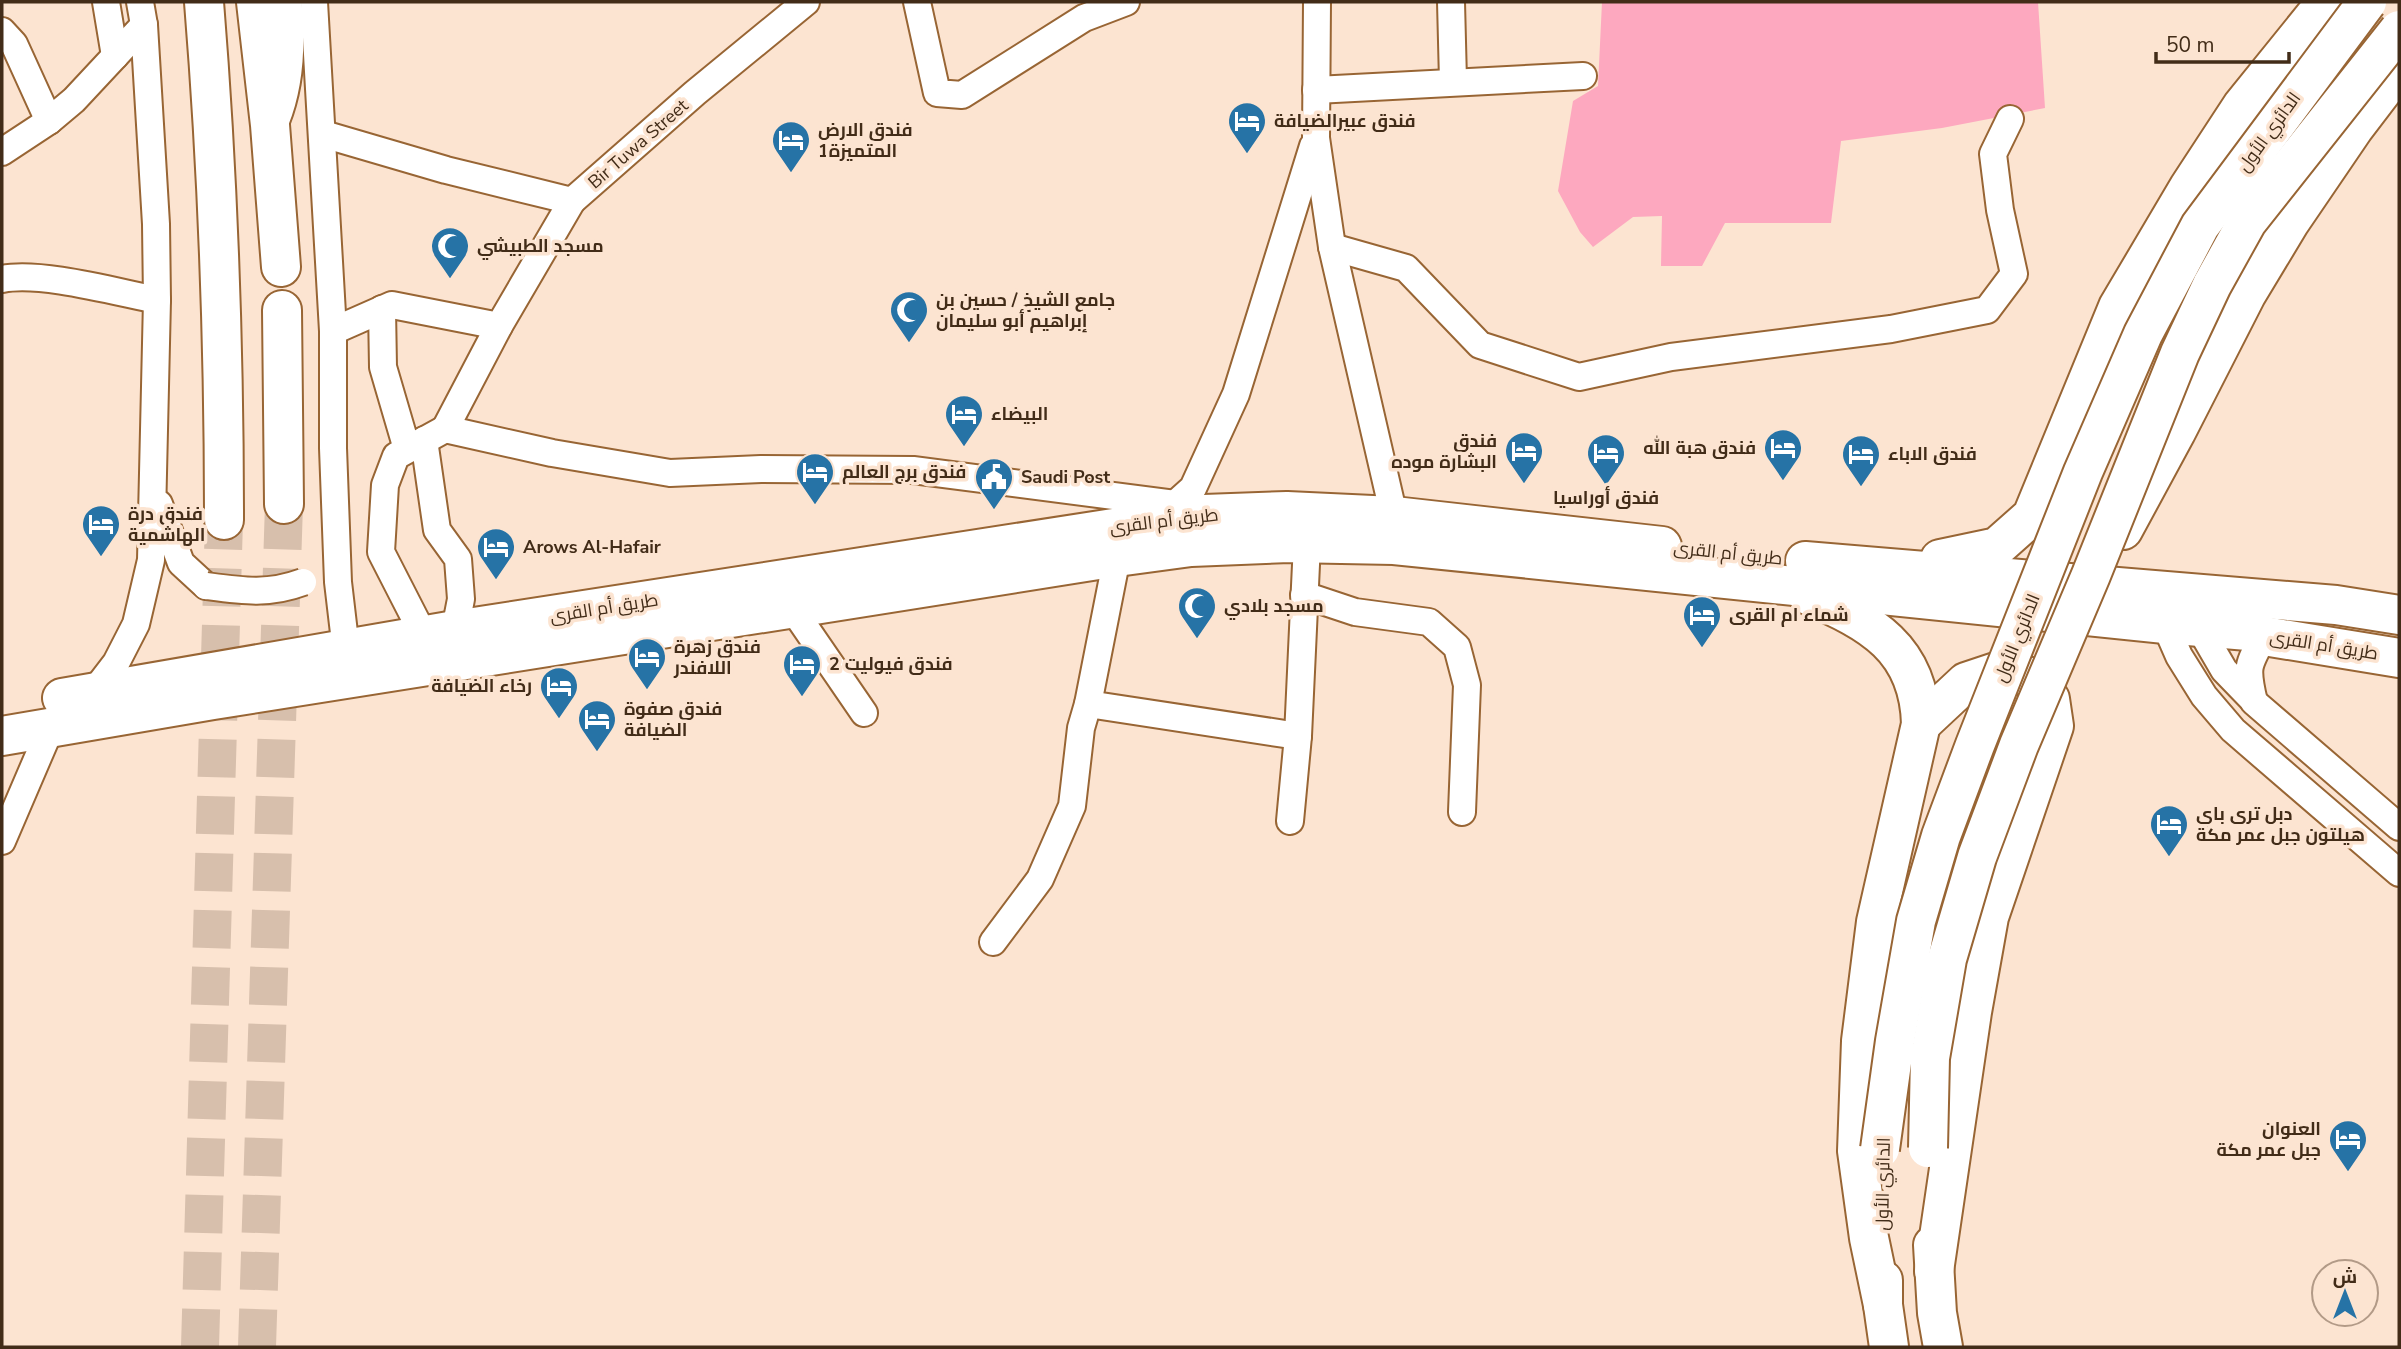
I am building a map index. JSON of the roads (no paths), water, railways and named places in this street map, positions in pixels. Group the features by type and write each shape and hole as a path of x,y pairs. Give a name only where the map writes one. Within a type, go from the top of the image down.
{"highway":[{"path":"204,2 211,81 224,383 223,520"},
{"path":"256,2 270,125 281,267"},
{"path":"1781,572 1944,559 1997,547 2032,516 2118,307 2189,187 2242,106 2326,2"},
{"name":"الدائري الأول","path":"1889,1347 1869,1150 1895,1041 1916,921 1941,836 2083,472 2143,334 2200,226 2367,2"},
{"name":"الدائري الأول","path":"1943,1347 1937,1313 1928,1148 1930,1058 1947,959 1977,857 2014,757 2180,353 2212,285 2241,233 2399,30"},
{"path":"2091,575 2124,530 2246,295 2290,222 2354,128 2399,69"},
{"path":"282,310 284,504"},
{"path":"1117,557 1166,512"},
{"name":"طريق أم القرى","path":"2,709 1166,512 1287,512 1394,516 2182,626 2256,633 2399,639"},
{"name":"طريق أم القرى","path":"2,736 792,608 1191,547 1307,543 1394,545 1781,572 2336,605 2399,615"},
{"path":"1781,572 1883,634 1904,659 1921,704 1921,724 1876,922 1861,1041 1869,1150"},
{"name":"طريق أم القرى","path":"2336,605 2399,601"},
{"name":"طريق أم القرى","path":"2256,633 2399,657"},
{"path":"1921,724 1966,682 1996,673 2027,676 2050,699 2054,726 1989,917 1972,1012 1934,1271"}],"main road":[{"path":"270,125 282,96 288,34 285,2"}],"street":[{"path":"106,2 115,56"},
{"path":"314,2 334,331 333,448 338,582 346,650"},
{"name":"Bir Tuwa Street","path":"323,134 446,170 572,201 695,93 806,2"},
{"path":"917,2 937,93 962,95 1084,18 1126,2"},
{"path":"1317,2 1316,138 1332,247 1394,516"},
{"path":"1451,2 1453,81"},
{"path":"2,152 49,121 74,100 115,56 142,14"},
{"path":"93,693 116,663 136,624 151,560 157,299 156,224 142,14"},
{"path":"2,31 14,44 49,121"},
{"path":"1316,90 1583,76"},
{"path":"1332,247 1406,268 1480,345 1579,377 1671,357 1891,329 1987,310 2014,274 2000,210 1993,154 2010,119"},
{"path":"425,439 552,453 670,473 761,469 913,470 1166,512 1193,488 1236,394 1316,138"},
{"path":"382,309 383,368 425,439 437,530 458,559 461,599 440,633 382,552 385,485 396,456 425,439 499,326 572,201"},
{"path":"2,279 14,276 58,281 157,299"},
{"path":"334,331 392,305 499,326"},
{"path":"154,489 181,563 206,586 257,592 282,590 303,582 324,565 336,521"},
{"path":"1290,821 1298,736 1307,543"},
{"path":"993,942 1040,879 1072,806 1081,727 1117,557"},
{"path":"1304,595 1355,612 1429,622 1457,647 1467,685 1462,813"},
{"path":"792,608 864,713"},
{"path":"2182,626 2254,702 2399,827"},
{"path":"2182,626 2185,666 2204,696 2233,730 2399,873"},
{"path":"2254,702 2248,675 2256,633"},
{"path":"1088,704 1298,736"},
{"path":"2,841 51,727"}],"tunnel":[{"path":"257,1347 284,504"},
{"path":"200,1347 224,520"}],"place":[{"name":"فندق عبيرالضيافة","path":"1247,155"},
{"name":"فندق الارض المتميزة1","path":"791,174"},
{"name":"مسجد الطبيشي","path":"450,280"},
{"name":"جامع الشيخ / حسين بن إبراهيم أبو سليمان","path":"909,344"},
{"name":"البيضاء","path":"964,448"},
{"name":"فندق هبة الله","path":"1783,482"},
{"name":"فندق البشارة موده","path":"1524,485"},
{"name":"فندق أوراسيا","path":"1606,487"},
{"name":"فندق الاباء","path":"1861,488"},
{"name":"فندق برج العالم","path":"815,506"},
{"name":"Saudi Post","path":"994,511"},
{"name":"فندق درة الهاشمية","path":"101,558"},
{"name":"Arows Al-Hafair","path":"496,581"},
{"name":"مسجد بلادي","path":"1197,640"},
{"name":"شماء ام القرى","path":"1702,649"},
{"name":"فندق زهرة اللافندر","path":"647,691"},
{"name":"فندق فيوليت 2","path":"802,698"},
{"name":"رخاء الضيافة","path":"559,720"},
{"name":"فندق صفوة الضيافة","path":"597,753"},
{"name":"دبل ترى باي هيلتون جبل عمر مكة","path":"2169,858"},
{"name":"العنوان جبل عمر مكة","path":"2348,1173"}]}
